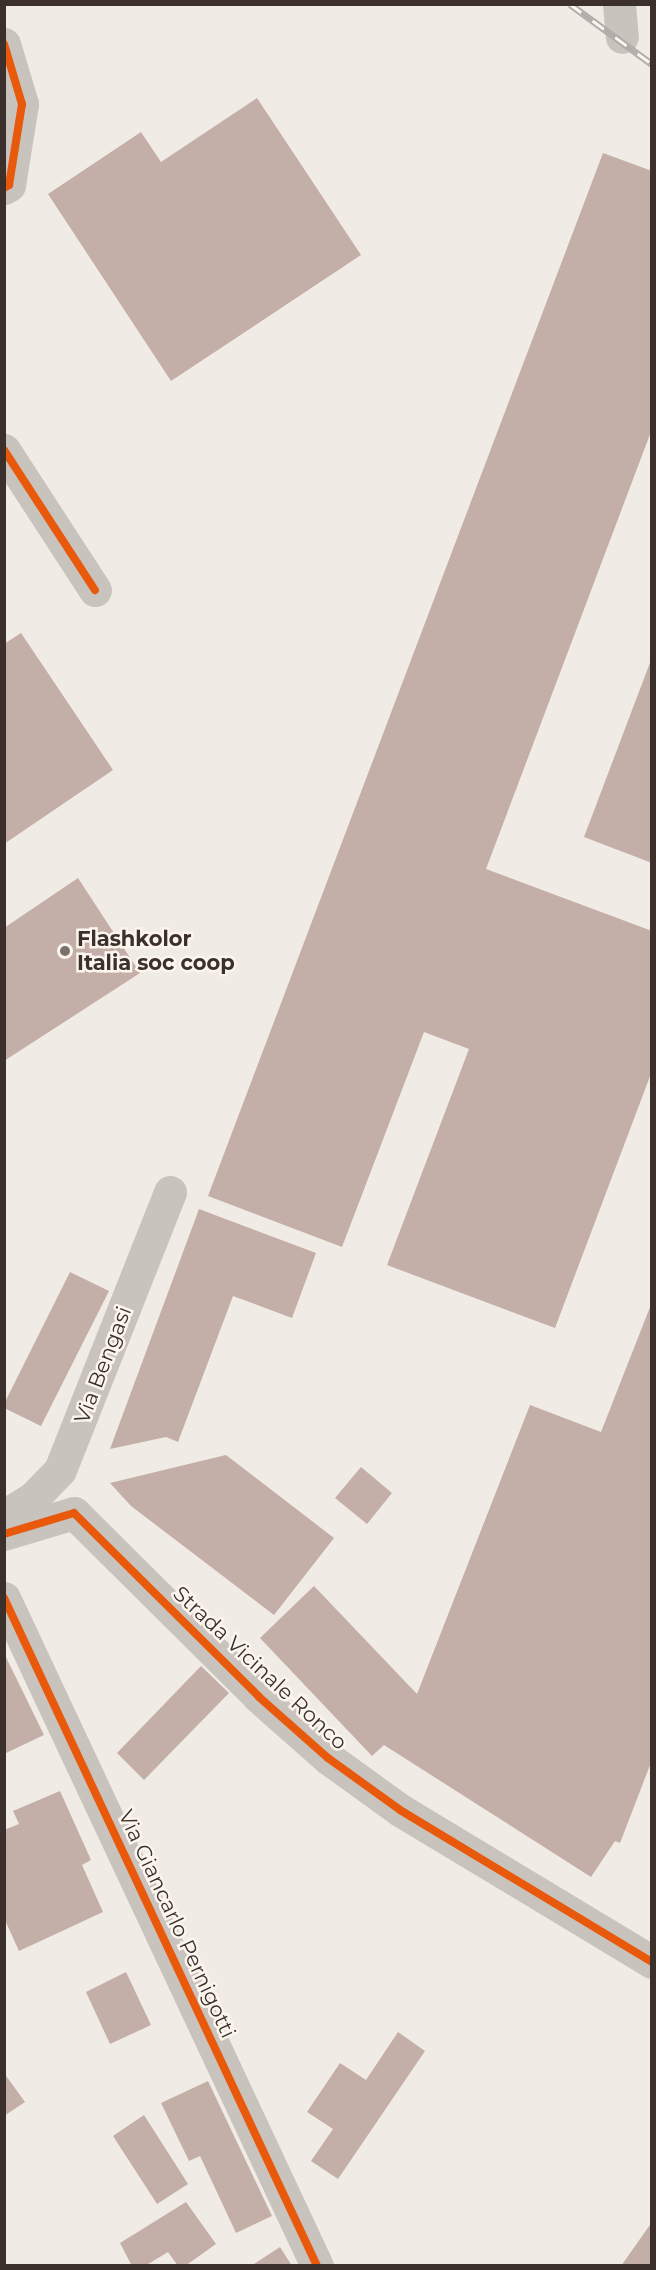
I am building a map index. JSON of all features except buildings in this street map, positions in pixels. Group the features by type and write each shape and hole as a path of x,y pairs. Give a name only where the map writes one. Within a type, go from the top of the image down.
{"street":[{"path":"619,4 622,37"},
{"path":"4,44 22,104 9,185 4,188"},
{"path":"4,450 95,590"},
{"name":"Via Bengasi","path":"4,1516 34,1497 60,1470 170,1192"},
{"name":"Strada Vicinale Ronco","path":"4,1534 74,1514 259,1697 328,1758 400,1810 651,1962"},
{"name":"Via Giancarlo Pernigotti","path":"4,1598 316,2265"}],"railway":[{"path":"570,4 652,64"}],"cycle path":[{"path":"4,44 22,104 9,185 4,188"},
{"path":"4,450 95,590"},
{"path":"4,1534 74,1513 259,1697 328,1758 400,1810 652,1962"},
{"path":"4,1598 317,2266"}],"place":[{"name":"Flashkolor Italia soc coop","path":"65,951"}]}
